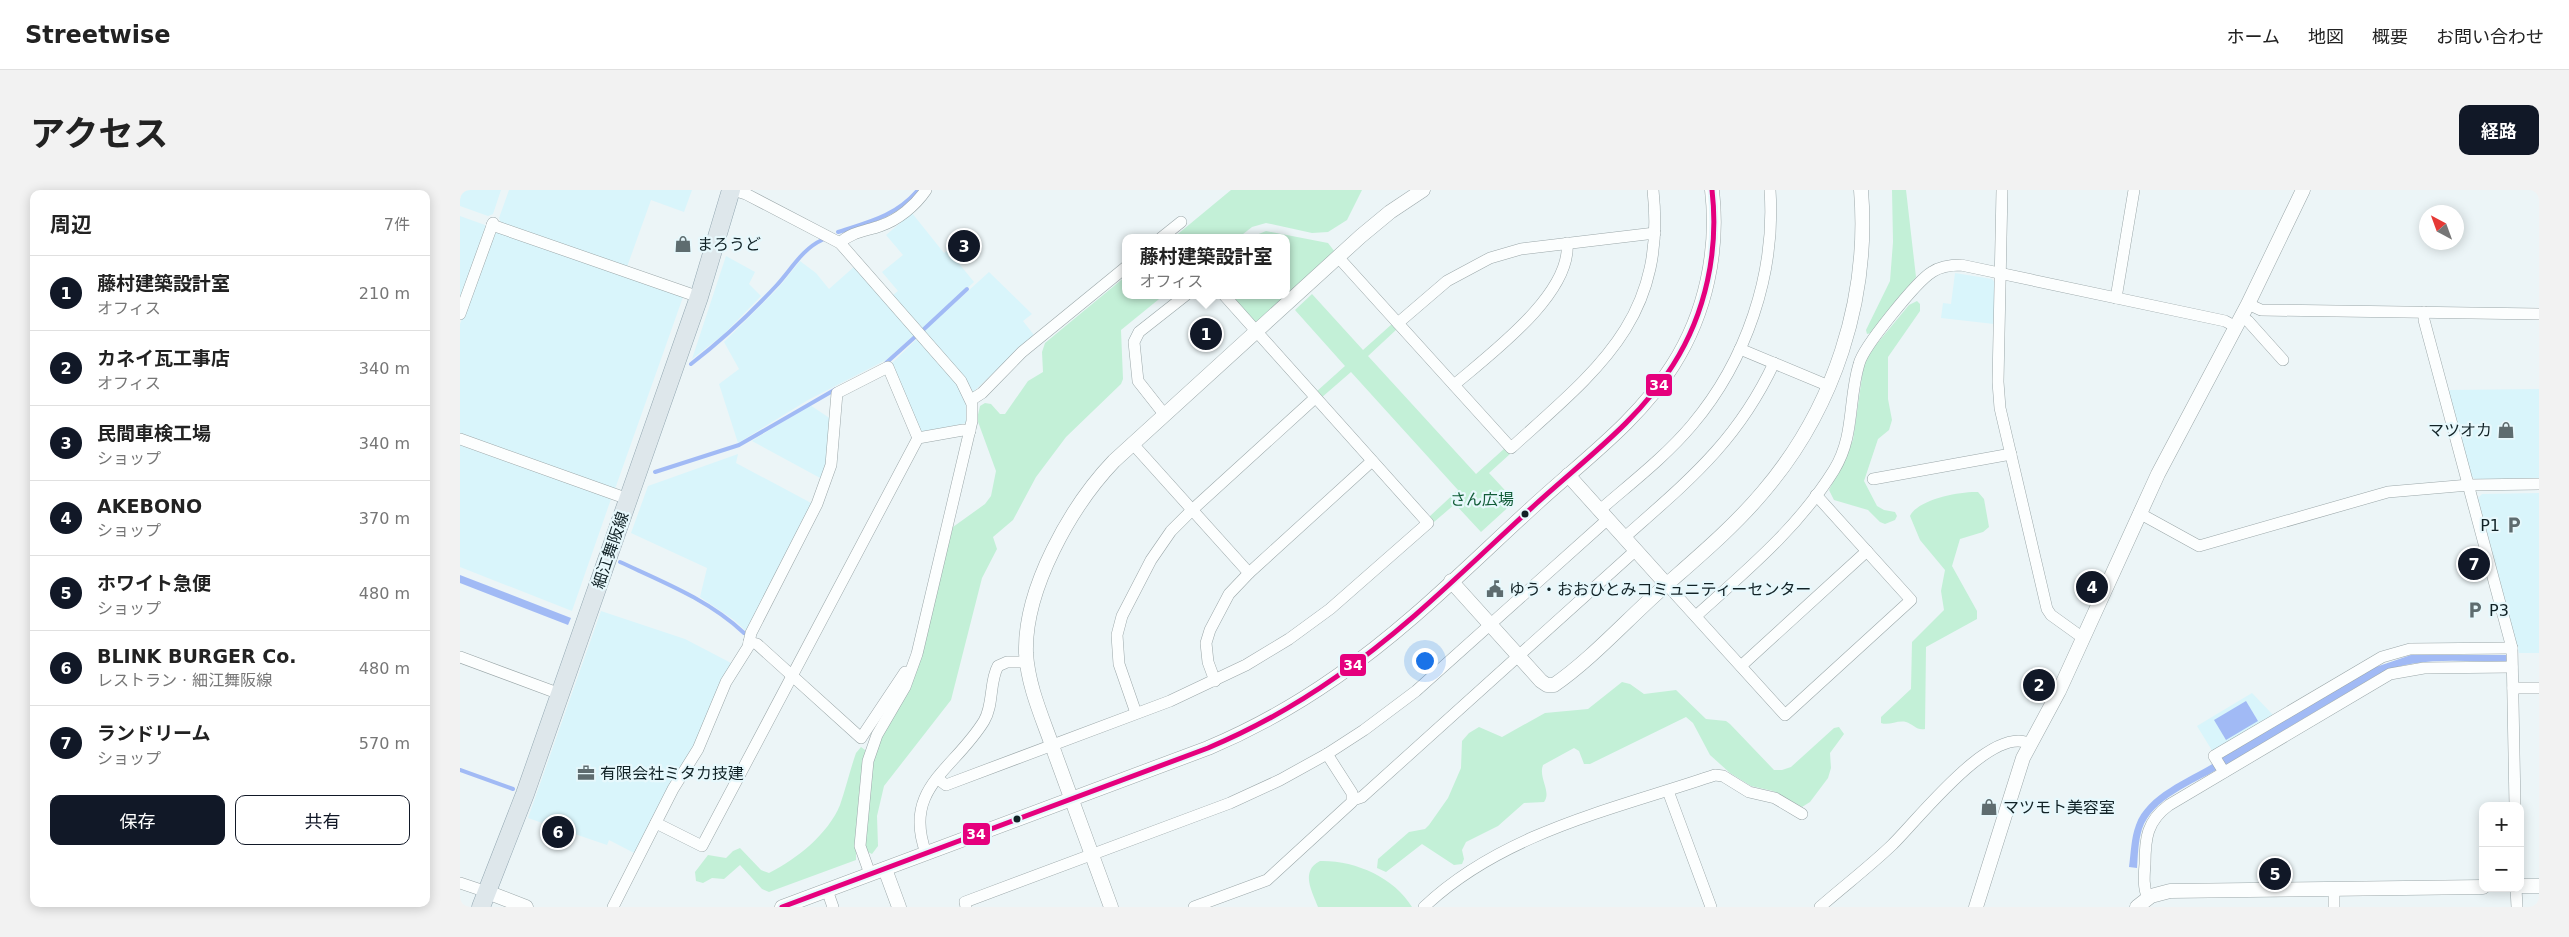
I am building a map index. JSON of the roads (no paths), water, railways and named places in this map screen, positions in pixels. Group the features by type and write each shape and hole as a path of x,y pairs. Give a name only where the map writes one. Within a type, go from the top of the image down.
{"main road":[{"name":"細江舞阪線","path":"484,900 560,694 699,297 732,190"}],"street":[{"path":"732,190 746,194 840,243 961,381 971,400 973,412 970,431 917,654 905,687 877,735 868,761 860,846 870,874"},
{"path":"840,243 848,236 880,226 899,216 916,203 926,190"},
{"path":"1111,907 1032,690 1027,662 1028,617 1039,582 1080,504 1105,471 1132,443 1338,257 1390,212 1423,190"},
{"path":"1338,257 1511,448 1591,375 1620,339 1636,310 1646,286 1655,233 1653,190"},
{"path":"782,907 1208,748 1274,716 1351,666 1451,581 1568,475 1644,404 1665,378 1682,349 1702,303 1710,271 1714,229 1712,190"},
{"path":"966,907 965,902 1230,803 1280,780 1328,754 1399,704 1491,624 1604,515 1690,427 1713,398 1740,349 1753,316 1766,264 1770,229 1770,190"},
{"path":"1451,581 1542,681 1547,685 1554,685 1731,527 1763,492 1797,446 1829,386 1848,331 1860,277 1862,241 1861,190"},
{"path":"2002,190 1998,395 2047,609 2051,615 2083,638"},
{"path":"2116,298 2134,190"},
{"path":"1976,907 2019,770 2030,744 2059,691 2139,513 2239,322 2303,190"},
{"path":"1166,234 1180,222"},
{"path":"460,314 493,224 699,297"},
{"path":"1398,323 1446,281 1474,264 1505,253 1567,243 1655,233"},
{"path":"1454,385 1539,308 1560,274 1567,255 1567,243"},
{"path":"1696,616 1774,545 1816,495 1835,468 1848,439 1856,372 1864,351 1922,281 1939,268 1961,265 2225,321 2239,322 2248,320 2283,360"},
{"path":"971,400 982,393 1022,352 1122,270"},
{"path":"1164,414 1138,381 1134,342 1139,332 1181,299"},
{"path":"938,779 946,785 1215,681 1260,657 1316,620 1428,523 1227,299"},
{"path":"2248,304 2261,310 2539,314"},
{"path":"2424,312 2424,320 2512,648 2515,802"},
{"path":"1740,349 1829,386"},
{"path":"1625,538 1718,451 1747,412 1774,363"},
{"path":"613,907 656,823 698,749 726,682 749,642 751,633 817,504 831,465 837,393 888,367 918,438"},
{"path":"1136,713 1117,655 1118,625 1157,550 1192,510 1315,398"},
{"path":"918,438 963,430 970,431"},
{"path":"656,823 702,846 918,438"},
{"path":"460,439 628,499"},
{"path":"1132,443 1249,573"},
{"path":"1873,479 2011,454"},
{"path":"1215,681 1206,652 1208,634 1230,594 1249,573 1372,461"},
{"path":"1568,475 1785,715 1912,600 1816,495"},
{"path":"2139,513 2199,546 2388,492 2469,485 2539,484"},
{"path":"1194,907 1267,880 1349,806 1353,800 1362,797 1636,550"},
{"path":"1740,666 1867,551"},
{"path":"749,642 757,644 860,738 905,672 910,674"},
{"path":"2224,772 2214,756 2382,657 2410,649 2512,648"},
{"path":"460,657 560,694"},
{"path":"926,854 921,839 920,812 924,798 984,721 991,703 998,666 1007,662 1027,662"},
{"path":"2142,903 2145,840 2153,820 2169,805 2390,674 2424,668 2512,667"},
{"path":"2513,688 2539,688"},
{"path":"1820,907 1891,846 1946,787 1980,758 2013,740 2024,740 2030,744"},
{"path":"1328,754 1352,793 1353,800"},
{"path":"1424,907 1470,870 1497,853 1539,834 1720,774 1749,792 1775,798 1802,814"},
{"path":"1668,791 1711,907"},
{"path":"885,869 899,907"},
{"path":"460,883 484,900 526,907"},
{"path":"2142,903 2170,891 2479,886"},
{"path":"2524,886 2539,886"},
{"path":"2334,889 2334,907"},
{"path":"827,890 833,907"},
{"path":"2516,892 2517,907"}],"water":[{"path":"460,575 571,618 568,625 460,583"},
{"path":"2411,655 2507,655 2507,662 2440,661 2424,662 2392,669 2377,675 2224,766 2220,759 2373,668"},
{"path":"2246,701 2258,721 2226,740 2214,720"},
{"path":"2214,763 2218,769 2174,793 2147,818 2142,829 2139,844 2137,868 2129,867 2134,830 2141,814 2149,804 2169,788"}],"waterway":[{"path":"838,232 891,212 910,199 918,190"},
{"path":"691,364 714,346 745,317 776,286 808,249 822,240"},
{"path":"923,330 967,289"},
{"path":"886,363 916,336"},
{"path":"655,472 739,445 836,389"},
{"path":"620,562 701,601 744,633"},
{"path":"460,770 513,789"}],"place":[{"name":"まろうど","path":"683,244"},
{"name":"民間車検工場","path":"964,246"},
{"name":"藤村建築設計室","path":"1206,334"},
{"name":"マツオカ","path":"2506,430"},
{"name":"P1","path":"2514,525"},
{"name":"ランドリーム","path":"2474,564"},
{"name":"AKEBONO","path":"2092,587"},
{"name":"ゆう・おおひとみコミュニティーセンター","path":"1495,589"},
{"name":"P3","path":"2475,610"},
{"name":"カネイ瓦工事店","path":"2039,685"},
{"name":"有限会社ミタカ技建","path":"586,773"},
{"name":"マツモト美容室","path":"1989,807"},
{"name":"BLINK BURGER Co.","path":"558,832"},
{"name":"ホワイト急便","path":"2275,874"}],"park label":[{"name":"さん広場","path":"1482,499"}]}
